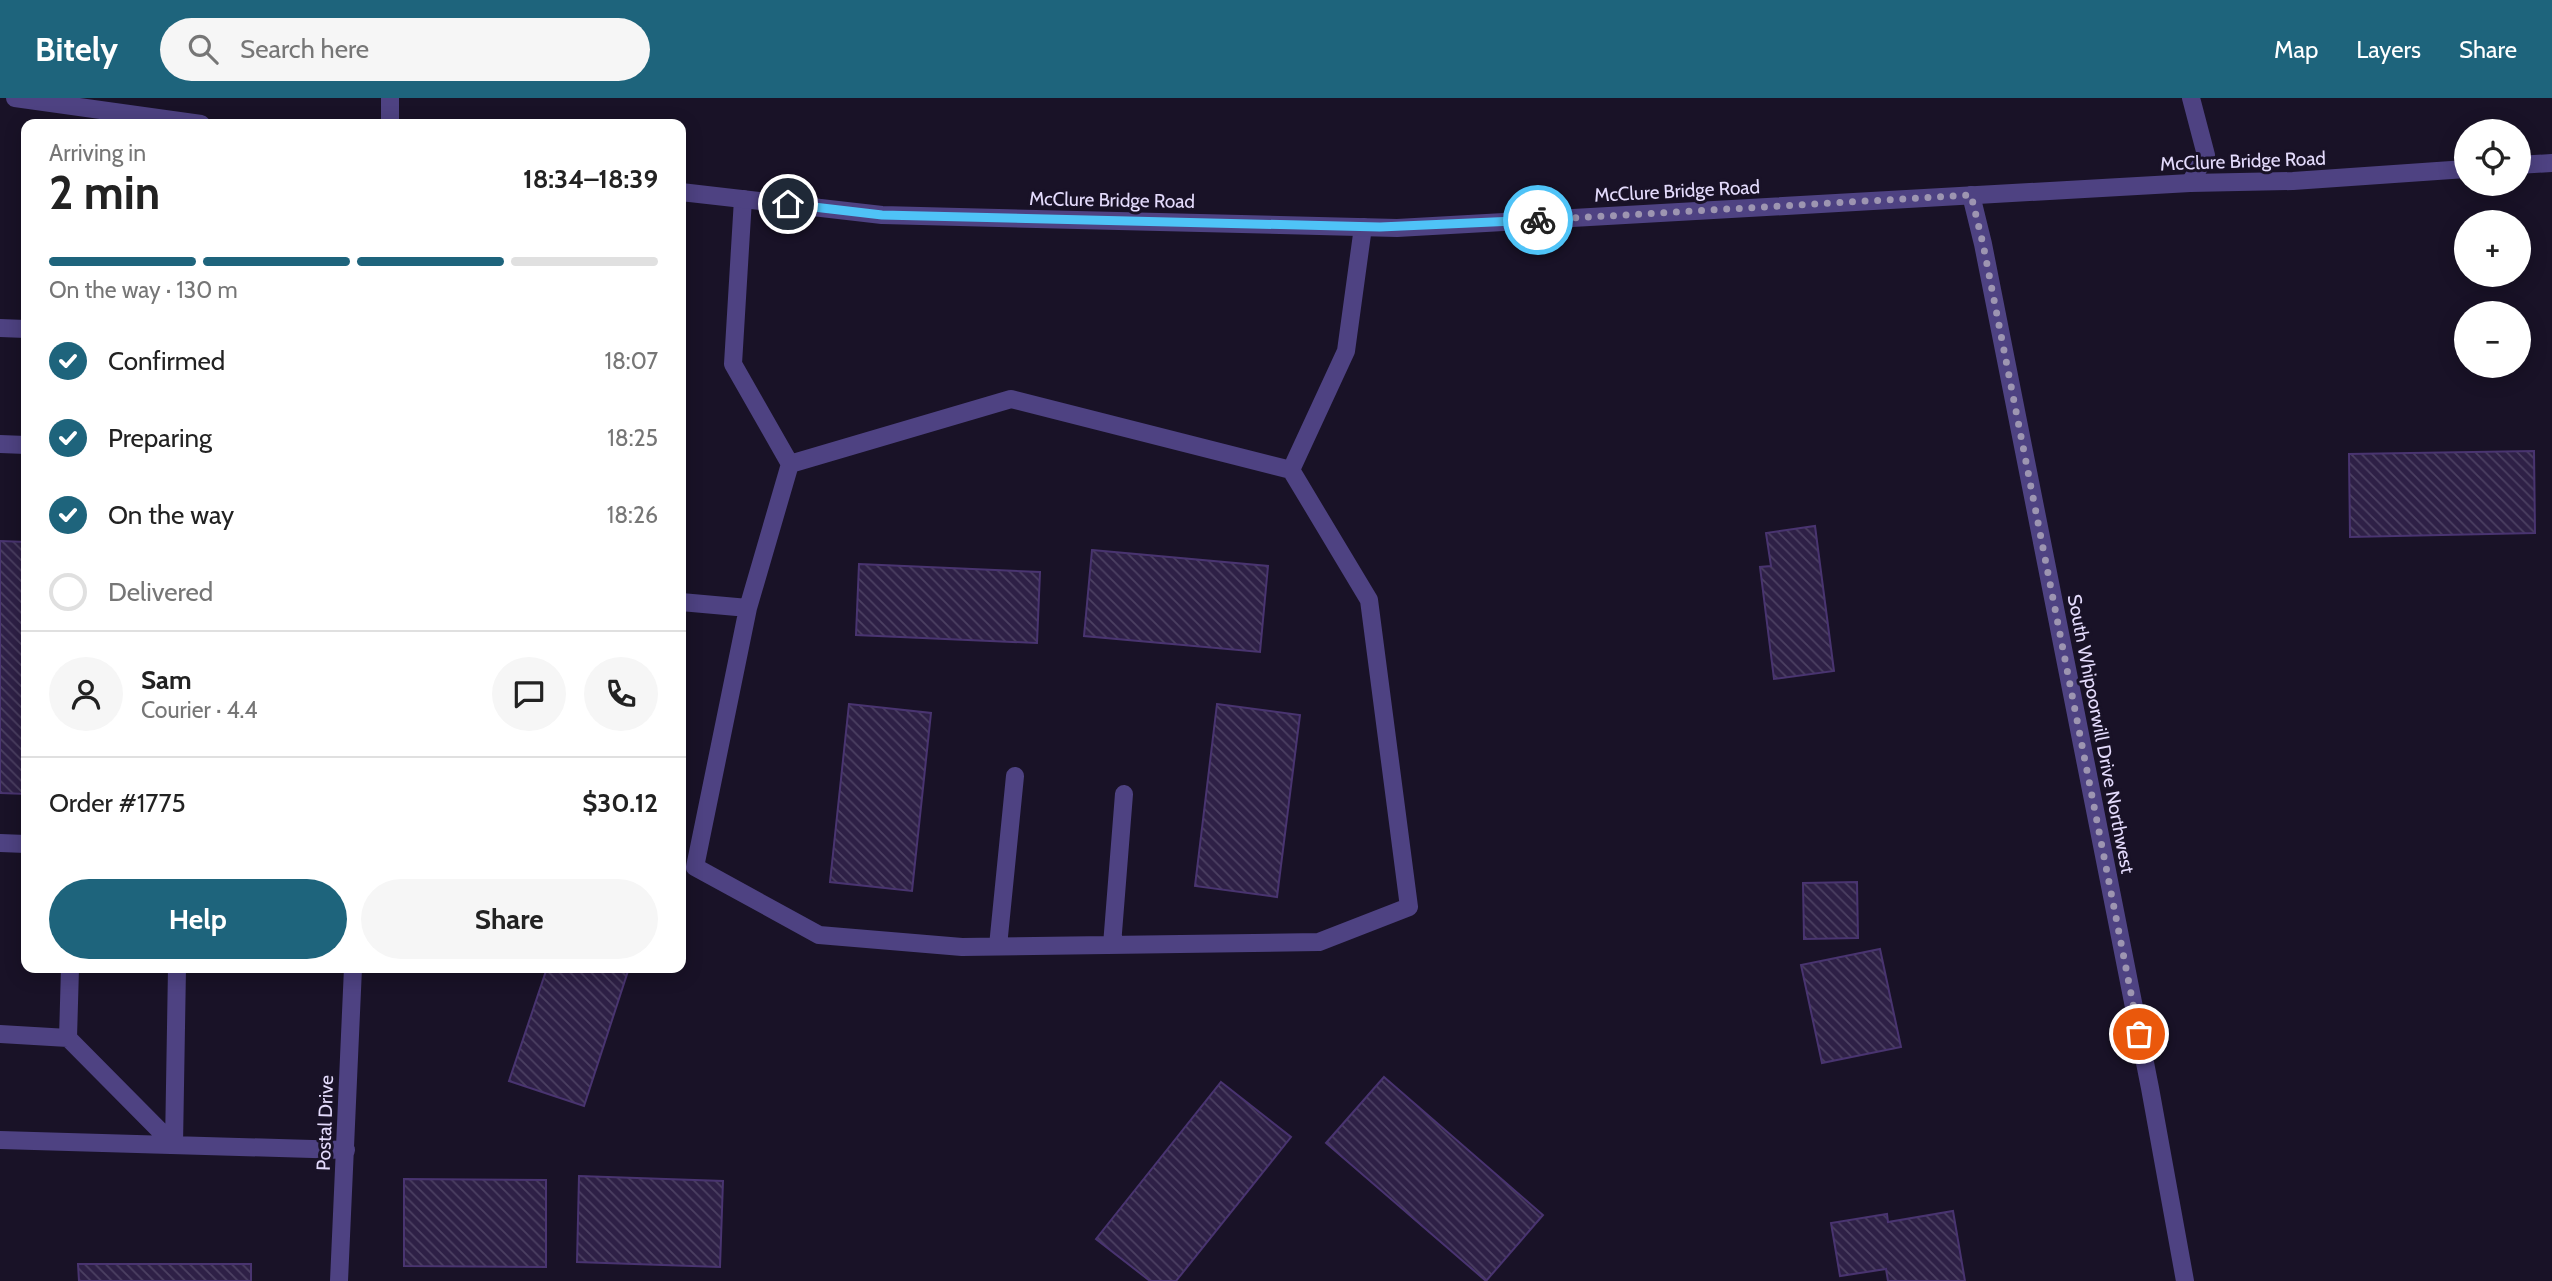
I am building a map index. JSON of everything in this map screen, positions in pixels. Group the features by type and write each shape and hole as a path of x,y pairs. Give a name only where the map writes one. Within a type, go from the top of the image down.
{"street":[{"path":"15,98 165,119"},
{"path":"390,98 390,119"},
{"path":"2190,183 2206,155 2191,98"},
{"path":"2531,164 2552,163"},
{"name":"McClure Bridge Road","path":"686,193 882,215 1363,227 1424,226 2190,183 2293,181 2454,170"},
{"name":"South Whipoorwill Drive Northwest","path":"1971,195 1991,284 2185,1281"},
{"path":"743,199 733,364 790,464 748,607 695,867 819,934 962,947 1319,942 1409,907 1369,600 1290,470 1012,399 790,464"},
{"path":"1290,470 1346,351 1363,227"},
{"path":"0,328 21,329"},
{"path":"0,444 21,445"},
{"path":"686,602 748,607"},
{"path":"998,946 1015,776"},
{"path":"1112,945 1124,794"},
{"path":"0,843 21,844"},
{"path":"68,1038 70,973"},
{"path":"174,1145 177,973"},
{"name":"Postal Drive","path":"339,1281 353,973"},
{"path":"0,1034 68,1038 174,1145"},
{"path":"0,1140 345,1150"}],"building":[{"path":"2534,451 2535,533 2350,537 2349,454"},
{"path":"1815,526 1834,671 1774,679 1760,567 1771,566 1766,533"},
{"path":"0,541 21,542 21,794 0,793"},
{"path":"1092,550 1268,566 1260,652 1084,636"},
{"path":"859,564 1040,572 1037,643 856,635"},
{"path":"849,704 931,713 912,891 830,882"},
{"path":"1217,704 1300,715 1277,897 1195,886"},
{"path":"1857,882 1858,938 1804,939 1803,883"},
{"path":"1880,949 1901,1047 1822,1063 1801,965"},
{"path":"545,973 627,973 584,1106 509,1081"},
{"path":"1384,1077 1543,1215 1486,1281 1326,1143"},
{"path":"1221,1082 1291,1137 1176,1281 1150,1281 1096,1239"},
{"path":"579,1176 723,1181 720,1267 577,1262"},
{"path":"404,1179 546,1180 546,1267 404,1266"},
{"path":"1953,1211 1965,1281 1888,1281 1886,1269 1840,1276 1831,1223 1887,1214 1888,1222"},
{"path":"78,1264 251,1264 251,1281 79,1281"}],"way so far":[{"path":"1538,220 1971,195 1983,244 2139,1034"}],"route":[{"path":"788,204 882,215 1397,228 1538,220"}]}
